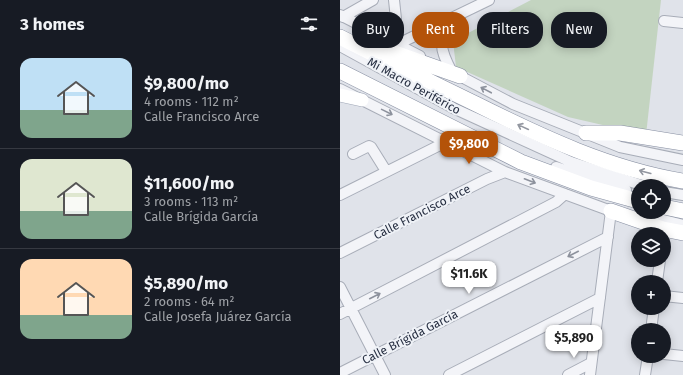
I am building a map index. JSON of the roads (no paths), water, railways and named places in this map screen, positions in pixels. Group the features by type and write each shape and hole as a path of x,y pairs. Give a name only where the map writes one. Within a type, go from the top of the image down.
{"highway":[{"path":"340,36 352,39"},
{"path":"340,36 522,127 573,150 628,168 669,179 683,181"},
{"path":"394,48 456,74"},
{"path":"340,72 522,162 591,188 631,199"},
{"path":"586,133 620,133 683,143"},
{"path":"671,209 683,212"},
{"path":"611,211 651,227"},
{"path":"671,232 683,233"}],"main road":[{"path":"340,95 362,100"}],"street":[{"path":"342,16 373,0"},
{"path":"394,0 395,12"},
{"path":"404,43 489,0"},
{"path":"468,10 451,26 444,38 442,50 443,55 456,74 513,104 552,121 620,147 671,159 683,160"},
{"path":"342,16 352,21"},
{"path":"664,21 683,23"},
{"name":"Mi Macro Periférico","path":"340,46 453,108 571,162 631,182"},
{"name":"Mi Macro Periférico","path":"340,65 433,114 525,157 631,191"},
{"path":"340,89 505,172 611,211 642,215 683,225"},
{"path":"340,195 446,142"},
{"path":"353,154 369,146 371,147 386,171"},
{"name":"Calle Francisco Arce","path":"340,253 487,179 505,172"},
{"path":"671,193 683,195"},
{"path":"340,314 556,202 565,194"},
{"path":"671,201 683,204"},
{"path":"590,375 611,211"},
{"name":"Calle Brígida García","path":"340,373 608,237"},
{"path":"340,286 385,375"},
{"path":"671,297 683,298"},
{"path":"449,375 600,298"},
{"path":"671,355 683,356"},
{"path":"568,375 591,363"},
{"path":"645,375 647,363"}]}
